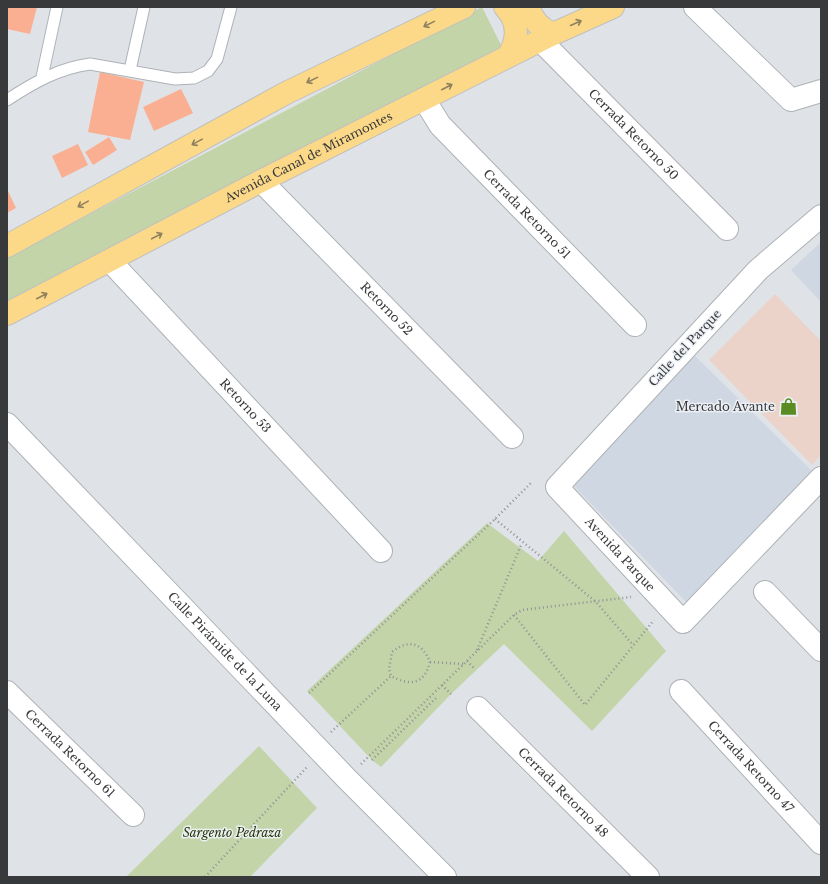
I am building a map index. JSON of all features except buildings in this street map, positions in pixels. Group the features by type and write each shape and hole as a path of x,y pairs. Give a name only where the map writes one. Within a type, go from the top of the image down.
{"main road":[{"path":"7,246 286,93 464,7"},
{"path":"505,7 511,14 517,31 516,40 508,56"},
{"path":"529,7 533,19 539,25 546,37"},
{"name":"Avenida Canal de Miramontes","path":"7,314 508,56 613,7"}],"street":[{"path":"695,7 790,100 821,90"},
{"name":"Cerrada Retorno 50","path":"546,37 727,229"},
{"name":"Cerrada Retorno 51","path":"424,99 440,126 635,325"},
{"name":"Retorno 52","path":"261,182 512,437"},
{"name":"Calle del Parque","path":"557,487 758,270 821,216"},
{"name":"Retorno 53","path":"110,261 382,551"},
{"name":"Calle Pirámide de la Luna","path":"7,424 347,779 445,877"},
{"name":"Avenida Parque","path":"557,487 683,622 821,478"},
{"path":"765,592 821,650"},
{"name":"Cerrada Retorno 47","path":"681,690 821,843"},
{"name":"Cerrada Retorno 61","path":"7,692 133,816"},
{"name":"Cerrada Retorno 48","path":"478,708 648,877"}],"lane":[{"path":"42,78 57,7"},
{"path":"130,70 144,7"},
{"path":"7,100 42,78 80,65 90,64 175,79 194,78 208,71 217,59 232,7"}],"path":[{"path":"309,693 532,483"},
{"path":"495,519 522,543 596,602 633,645"},
{"path":"476,652 522,543"},
{"path":"347,779 514,615 522,610 596,602 662,599"},
{"path":"514,615 585,705 633,645 662,599"},
{"path":"406,644 414,644 423,650 430,662 428,670 421,679 413,683 402,682 391,676 389,669 392,652 406,644"},
{"path":"467,661 475,669"},
{"path":"430,662 464,664"},
{"path":"204,877 318,749 391,676"},
{"path":"442,685 450,694"},
{"path":"372,760 436,698"},
{"path":"409,717 413,720"}],"shaded area":[{"path":"821,242 821,302 791,270"},
{"name":"Mercado Avante","path":"775,294 821,341 821,455 812,465 709,360"},
{"path":"693,354 815,474 689,605 572,484"}],"green space":[{"path":"482,7 502,47 7,301 7,258"},
{"path":"487,523 538,561 564,531 666,651 592,731 504,644 451,694 381,767 372,760 307,691"},
{"name":"Sargento Pedraza","path":"259,746 317,808 250,877 126,877"}],"place":[{"name":"Mercado Avante","path":"788,407"}]}
